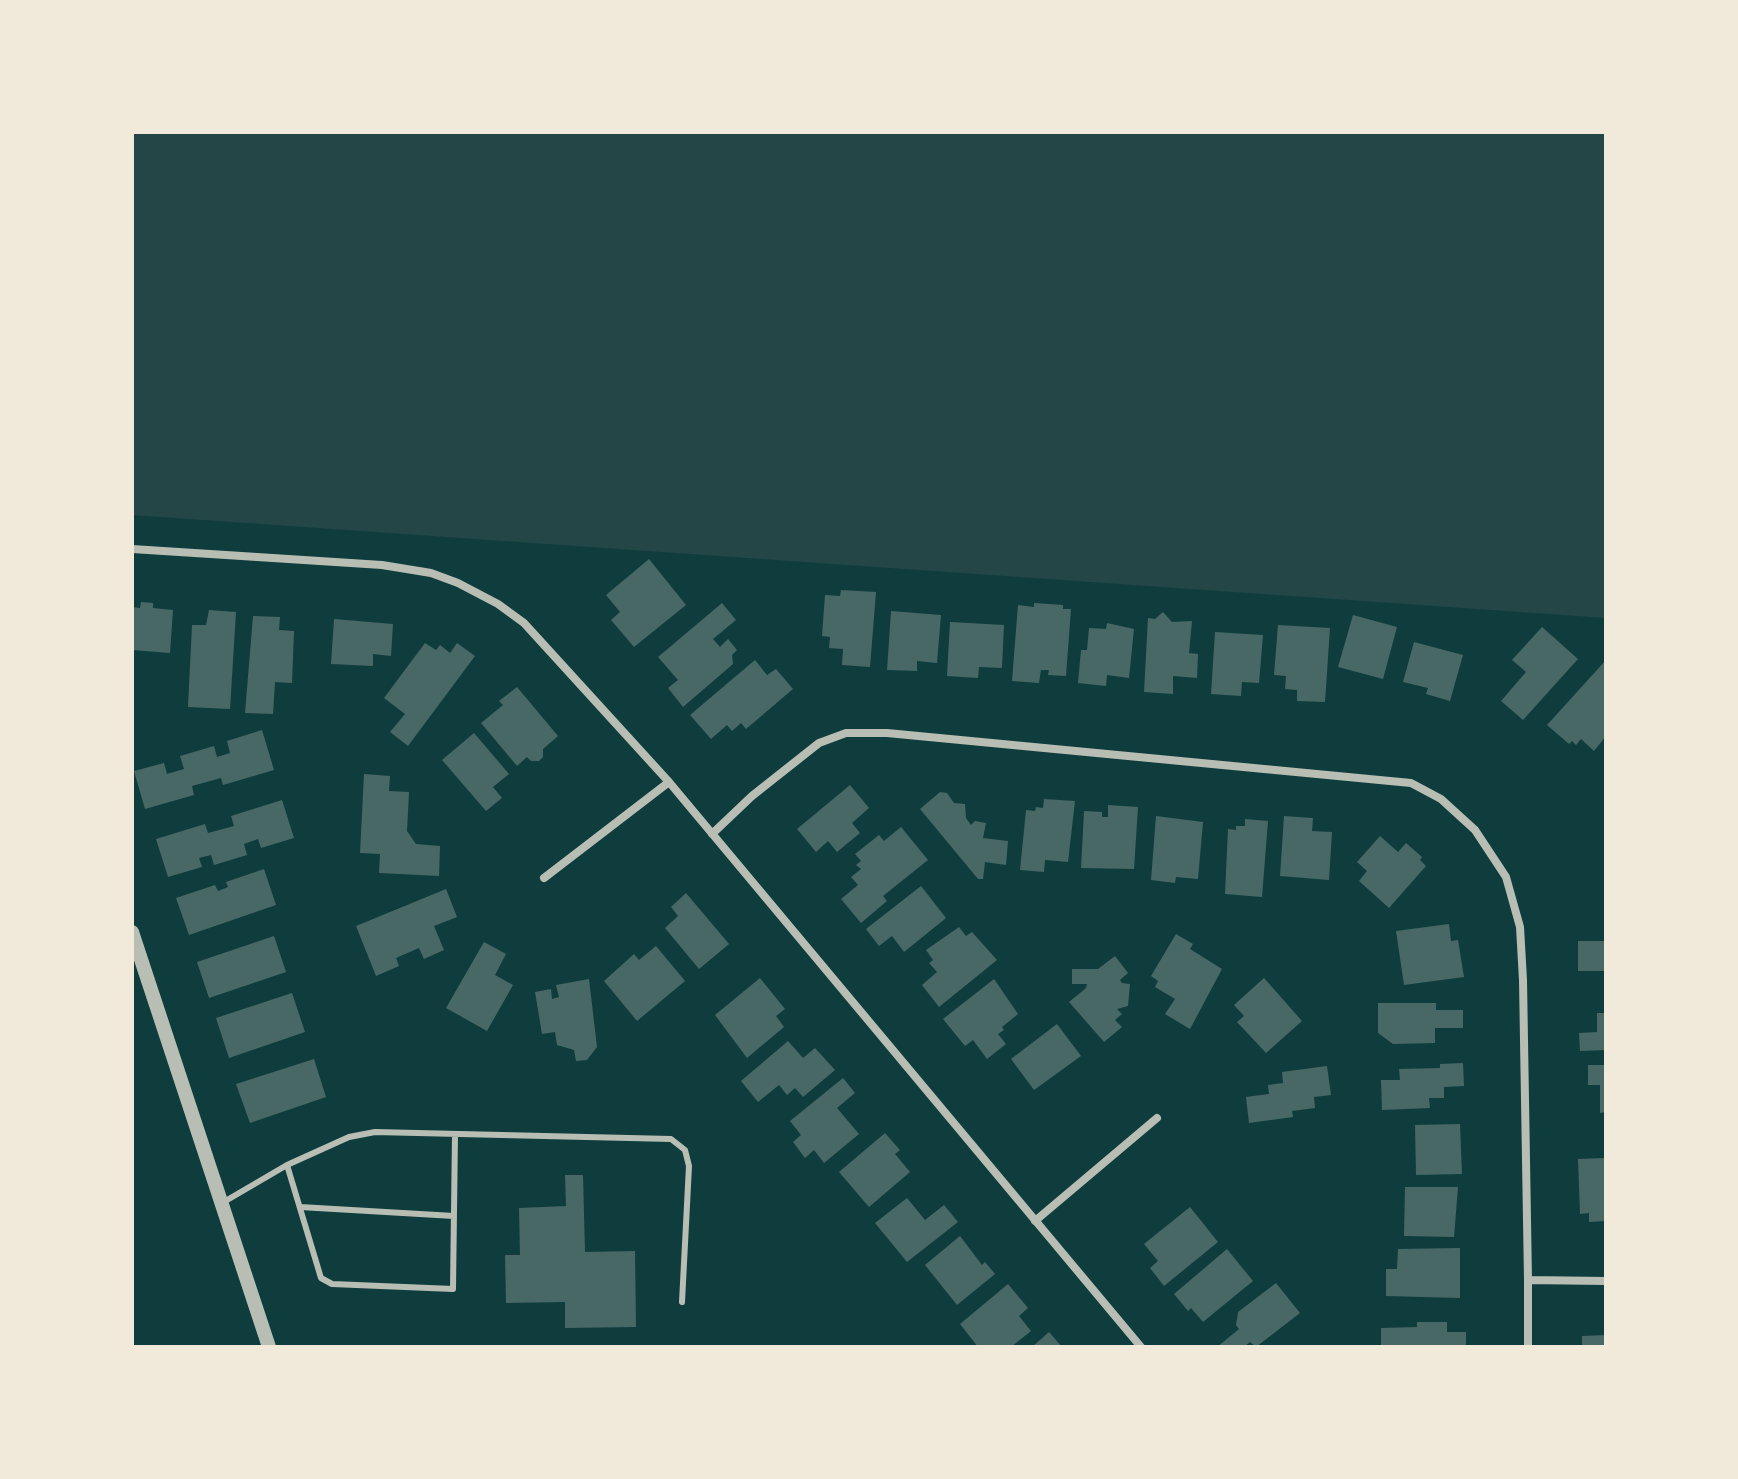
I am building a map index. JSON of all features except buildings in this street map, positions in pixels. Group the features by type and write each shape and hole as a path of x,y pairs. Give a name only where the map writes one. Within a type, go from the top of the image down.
{"street":[{"path":"132,549 382,565 431,573 498,604 524,623 669,782 1141,1347"},
{"path":"712,834 752,796 819,743 846,733 903,734 1411,783 1441,799 1475,830 1506,877 1520,927 1528,1347"},
{"path":"544,878 669,782"},
{"path":"132,932 269,1347"},
{"path":"1035,1221 1157,1118"},
{"path":"1528,1280 1606,1281"}],"lane":[{"path":"221,1203 287,1165 349,1137 375,1132 671,1139 685,1150 689,1166 682,1302"},
{"path":"287,1165 321,1278 332,1284 453,1289 455,1134"},
{"path":"300,1207 454,1216"}],"shaded area":[{"path":"132,132 1606,132 1606,618 132,515"}]}
